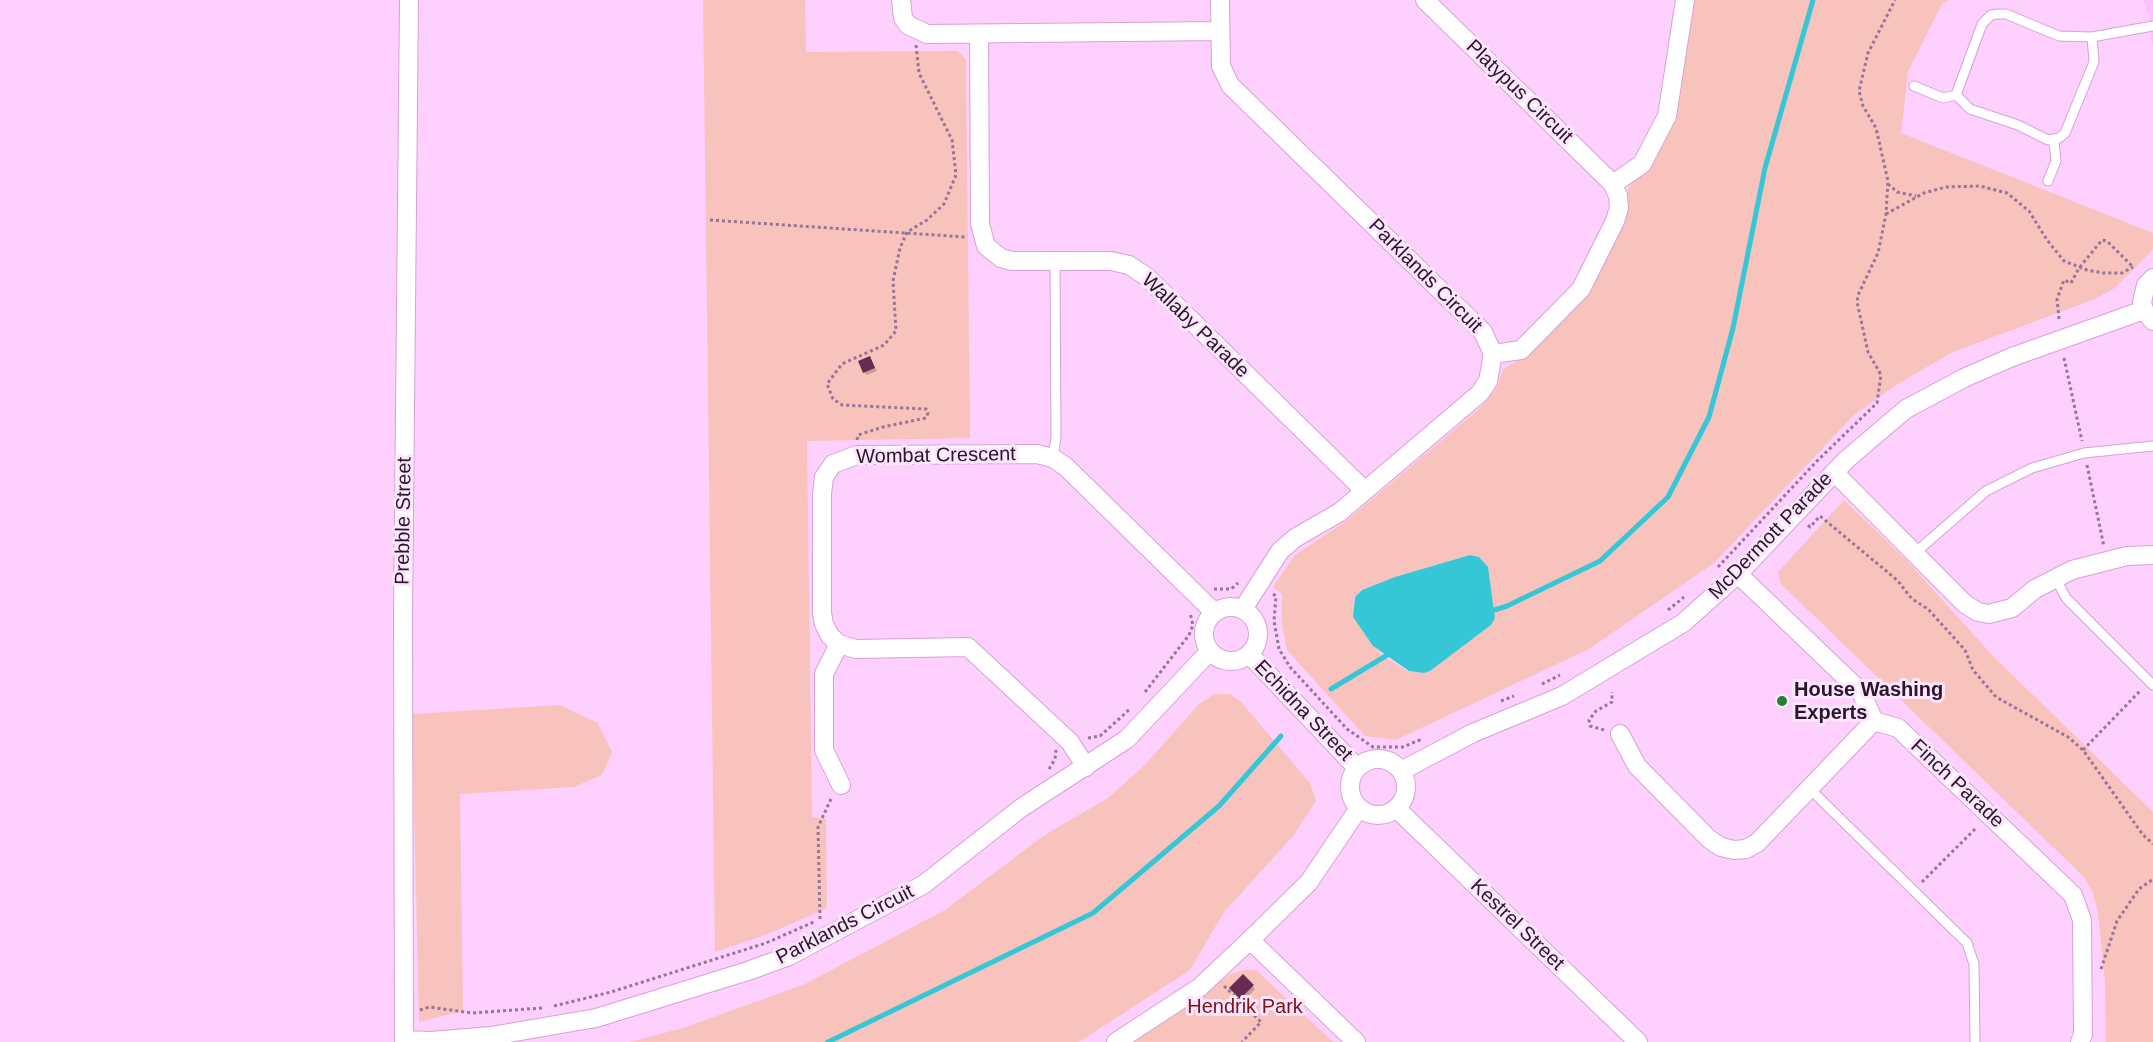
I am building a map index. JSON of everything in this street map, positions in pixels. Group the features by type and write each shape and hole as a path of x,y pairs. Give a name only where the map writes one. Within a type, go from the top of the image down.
{"street":[{"name":"Prebble Street","path":"404,1041 403,616 409,0"},
{"path":"901,0 903,18 918,32 979,34 1220,32"},
{"name":"Parklands Circuit","path":"1220,0 1221,66 1230,85 1483,332 1493,354 1488,381 1480,393 1340,512 1295,538 1280,551 1243,609"},
{"name":"Platypus Circuit","path":"1425,0 1613,184"},
{"path":"1493,354 1521,350 1581,289 1616,221 1619,202 1613,184 1642,164 1667,116 1685,0"},
{"path":"979,34 982,237"},
{"name":"Wallaby Parade","path":"982,237 986,246 1001,258 1012,261 1111,261 1129,265 1147,277 1364,490"},
{"path":"2148,316 2143,293 2153,278"},
{"name":"McDermott Parade","path":"1401,771 1473,733 1562,696 1683,623 1738,573 1834,472 1906,409 1964,378 2012,357 2148,316"},
{"name":"Wombat Crescent","path":"839,644 830,636 824,624 822,494 824,477 833,464 857,455 1037,454 1053,458"},
{"path":"1053,458 1066,467 1214,612"},
{"path":"1834,472 1965,603 1978,612 1989,614 2012,608 2035,589 2055,577 2096,562 2127,556 2153,555"},
{"path":"1620,734 1637,766 1709,839 1721,847 1734,850 1746,849 1757,843 1874,721 1861,692 1738,573"},
{"path":"1228,606 1243,609 1255,622 1258,630 1257,639 1249,654 1241,659 1225,660 1210,651 1203,635 1208,619 1214,612 1228,606"},
{"path":"841,785 824,750 824,674 839,644 856,649 968,646 1070,742 1086,766"},
{"name":"Parklands Circuit","path":"404,1041 491,1036 596,1018 789,956 923,885 1020,808 1127,739 1210,651"},
{"name":"Echidna Street","path":"1249,654 1357,768"},
{"name":"Finch Parade","path":"1874,721 1898,728 2073,895 2082,920 2083,1034 2080,1042"},
{"path":"1376,759 1390,762 1401,771 1405,786 1404,795 1396,808 1374,815 1359,808 1350,788 1357,768 1376,759"},
{"path":"1116,1042 1213,975 1250,940 1309,882 1359,808"},
{"name":"Kestrel Street","path":"1396,808 1638,1042"},
{"path":"1250,940 1356,1042"}],"lane":[{"path":"1956,95 1977,34 1982,24 1991,15 2006,14 2059,36 2092,37 2153,26"},
{"path":"1956,95 1970,109 1998,117 2040,137 2054,140 2065,133 2094,62 2092,37"},
{"path":"1914,86 1943,98 1956,95"},
{"path":"2048,181 2056,160 2054,140"},
{"path":"1053,458 1056,437 1055,260"},
{"path":"1915,553 1986,491 2032,468 2084,453 2153,446"},
{"path":"2055,577 2066,598 2151,683"},
{"path":"1809,788 1967,943 1974,964 1975,1042"}],"path":[{"path":"1717,568 1845,432 1877,403 1881,375 1868,352 1857,302 1858,295 1878,253 1886,214 1888,184 1875,128 1863,106 1859,91 1868,52 1895,0"},
{"path":"857,455 858,435 926,418 928,413 926,409 842,405 832,399 827,384 842,364 884,345 896,331 895,264 907,232 927,220 944,204 956,175 952,140 919,73 915,50 918,32"},
{"path":"1888,184 1898,192 1917,196"},
{"path":"1886,214 1917,196 1959,186 1980,186 2007,193 2030,211 2047,240 2064,261 2079,268 2112,273 2121,273 2133,267 2104,240 2079,268 2071,283 2064,280 2058,295 2059,318"},
{"path":"710,220 982,237"},
{"path":"1781,500 1810,527 1820,516 1897,580 1912,599 1928,609 1965,650 1973,670 1996,697 2068,737 2083,750 2143,835 2153,844"},
{"path":"1140,699 1189,635 1193,625 1188,607 1197,596 1208,586 1216,589 1231,589 1247,576 1276,596 1275,633 1290,668 1347,729 1363,742 1390,748 1404,747 1424,738"},
{"path":"1668,611 1692,589"},
{"path":"1540,685 1561,675"},
{"path":"2083,750 2151,683"},
{"path":"1612,692 1612,702 1596,711 1588,723 1597,728 1620,734"},
{"path":"1496,704 1518,695"},
{"path":"1041,774 1050,768 1055,759 1056,749 1082,733 1089,738 1100,736 1132,707"},
{"path":"820,919 818,827 827,804 841,785"},
{"path":"1915,890 1989,814"},
{"path":"2098,976 2117,921 2139,889 2153,879"},
{"path":"404,1011 429,1007 472,1013 506,1012 554,1006 611,992 755,946 831,913"},
{"path":"1213,975 1261,1022 1242,1042"}],"shaded area":[{"path":"2143,0 2153,0 2153,50 2148,13"},
{"path":"1470,555 1479,557 1488,567 1495,618 1491,625 1430,671 1424,673 1409,671 1373,646 1353,617 1355,597 1362,590 1395,577"}],"green space":[{"path":"703,0 805,0 806,52 958,51 966,60 970,438 807,441 812,817 826,819 827,908 768,934 715,952"},
{"path":"1693,0 1949,0 1942,4 1908,72 1901,133 2153,233 2153,249 2115,288 2095,299 1953,352 1896,385 1853,416 1714,563 1589,649 1396,740 1365,736 1287,650 1282,623 1282,594 1273,587 1295,555 1346,521 1480,408 1496,389 1504,368 1524,358 1589,293 1626,218 1627,192 1631,183 1651,167 1676,111","holes":["1470,555 1479,557 1488,568 1495,618 1491,625 1430,671 1424,673 1408,671 1383,656 1373,646 1353,617 1354,597 1362,590 1395,577"]},
{"path":"1844,500 1908,562 1992,655 2153,812 2153,1042 2106,1042 2105,983 2098,913 2093,893 2084,877 1780,583 1778,572"},
{"path":"1214,694 1230,694 1241,702 1310,783 1316,801 1293,836 1224,912 1190,970 1079,1042 629,1042 683,1028 805,984 945,910 1043,836 1108,798 1144,766 1199,704"},
{"path":"560,705 598,723 612,752 602,775 574,787 460,794 463,1011 419,1022 412,714"},
{"name":"Hendrik Park","path":"1243,970 1256,970 1333,1042 1128,1042 1231,974"}],"building":[{"path":"870,356 875,368 863,373 858,361"},
{"path":"1243,974 1254,985 1240,999 1229,988"}],"waterway":[{"path":"1488,612 1507,606 1600,561 1668,497 1709,417 1733,328 1765,168 1813,0"},
{"path":"1331,689 1389,654"},
{"path":"828,1042 1093,913 1219,806 1281,736"}],"place":[{"name":"House Washing Experts","path":"1782,701"}]}
